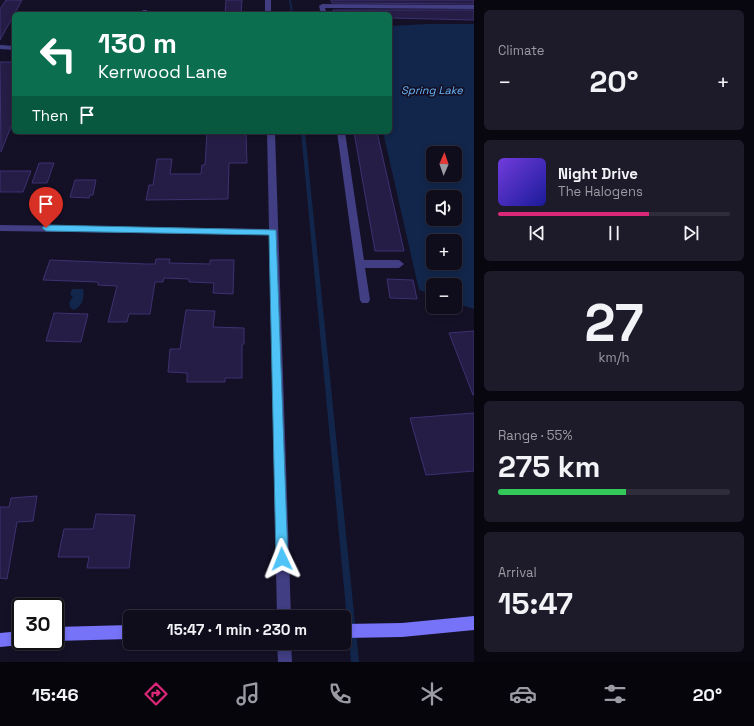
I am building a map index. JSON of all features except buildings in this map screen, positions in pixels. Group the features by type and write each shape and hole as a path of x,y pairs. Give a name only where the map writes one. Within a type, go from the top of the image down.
{"main road":[{"path":"351,632 402,630 474,623"},
{"path":"64,634 123,632"},
{"path":"0,640 12,639"}],"street":[{"path":"268,0 268,12"},
{"path":"324,12 322,6 474,7"},
{"path":"0,47 12,48"},
{"path":"271,134 284,610"},
{"path":"340,134 365,300"},
{"path":"0,228 273,232"},
{"path":"360,264 399,264"},
{"path":"284,650 285,662"}],"water":[{"name":"Spring Lake","path":"474,24 474,309 462,305 462,278 426,278 426,292 419,290 383,134 392,134 392,26"},
{"path":"72,289 83,289 84,292 81,305 73,310 69,303 73,296 70,295"}],"waterway":[{"path":"290,0 292,12"},
{"path":"303,134 355,662"}],"route":[{"path":"46,228 273,232 282,559"}]}
